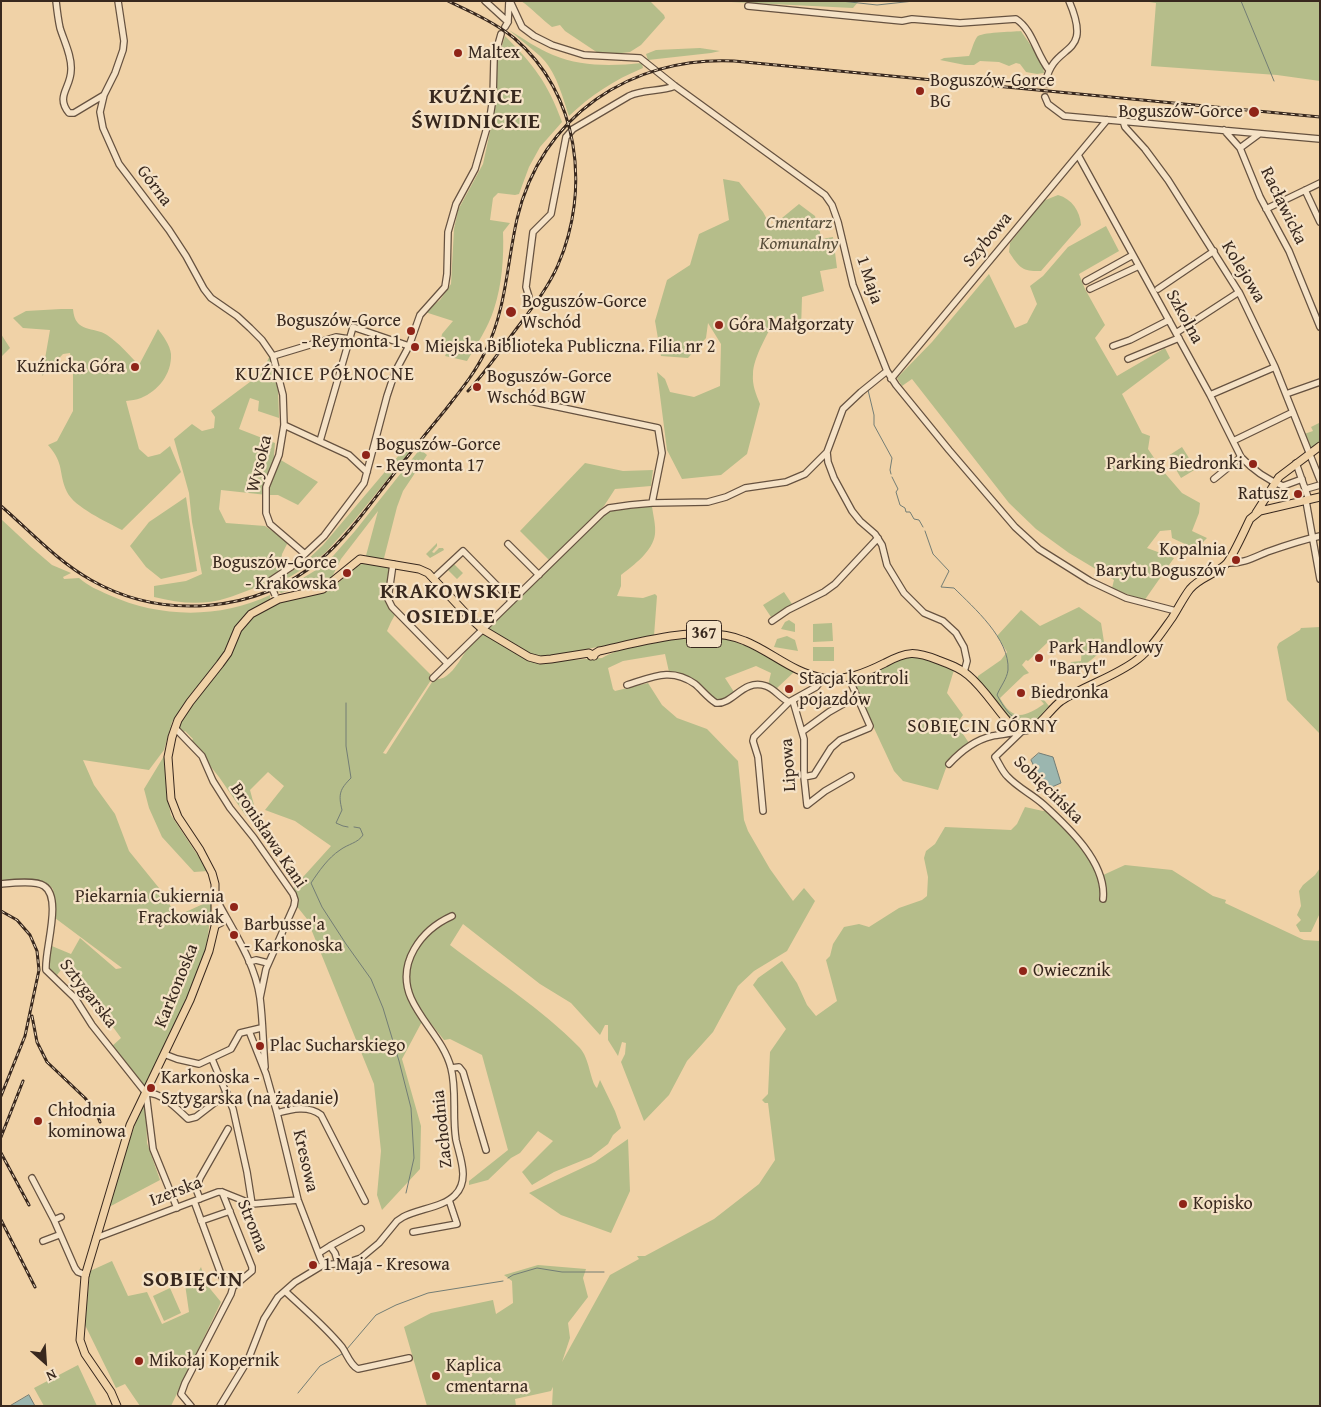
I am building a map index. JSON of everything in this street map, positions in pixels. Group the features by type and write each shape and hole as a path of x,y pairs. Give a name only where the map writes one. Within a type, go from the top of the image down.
{"main road":[{"path":"1022,731 1037,725 1055,706 1068,697 1124,668 1139,658 1147,650 1196,583 1227,563 1250,519 1260,510 1279,477 1320,446"},
{"path":"1260,510 1320,498"},
{"name":"Karkonoska","path":"117,1406 111,1392 85,1354 80,1340 86,1275 127,1135 197,981 218,925 214,878 178,817 171,799 168,757 175,728 190,702 228,653 238,629 251,614 275,599 323,589 354,562 364,559 391,564"},
{"path":"391,564 419,569 428,573 482,629"},
{"name":"367","path":"482,629 535,659 551,659 582,654 593,656 602,650 680,635 729,636 753,644 800,671 823,678 836,679 850,677 898,656 914,652 940,660 964,672 980,687 1008,722 1013,727 1022,731"}],"street":[{"path":"56,1 60,26 71,67 70,80 62,99 63,105 69,113 74,114 104,95"},
{"name":"Górna","path":"118,1 124,42 123,50 115,73 104,95 100,112 101,121 110,147 119,164 143,194 186,256 204,290 250,328 262,340 273,356"},
{"path":"486,1 506,24 509,1"},
{"name":"1 Maja","path":"509,1 522,28 552,45 584,55 636,57 643,61 830,199 838,222 853,285 891,379 989,496 1030,542 1049,556 1090,581 1126,598 1176,611"},
{"path":"1046,81 1049,70 1076,41 1078,24 1069,1"},
{"path":"748,6 902,21 912,19 960,23 1016,19 1022,23 1028,32 1049,70"},
{"path":"275,599 270,580 291,567 324,536 364,483 395,372 409,346 420,315 442,293 445,287 448,232 456,204 475,170 490,116 494,98 494,59 501,34"},
{"path":"661,90 665,77"},
{"path":"529,297 526,287 533,232 551,214 566,137 573,129 635,93 661,90 675,86"},
{"path":"1045,97 1048,104 1064,116 1320,139"},
{"name":"Szybowa","path":"891,379 1107,120"},
{"name":"Kolejowa","path":"1124,121 1125,127 1145,149 1168,180 1214,251 1253,317 1275,366 1320,480"},
{"name":"Racławicka","path":"1224,130 1240,148 1266,209 1289,251 1320,327"},
{"path":"1240,148 1259,134"},
{"name":"Szkolna","path":"1078,155 1210,395 1241,457 1276,483 1284,486 1302,478"},
{"path":"1266,209 1320,183"},
{"path":"1305,190 1320,222"},
{"path":"1158,289 1214,251"},
{"path":"1086,281 1133,255"},
{"path":"1090,289 1139,266"},
{"path":"1128,359 1177,335 1239,292"},
{"path":"1112,346 1130,340 1169,320"},
{"path":"320,441 353,327 409,346"},
{"path":"273,356 336,337 349,339"},
{"name":"Wysoka","path":"273,356 281,383 284,425 279,455 266,486 266,513 270,524 305,554"},
{"path":"1210,395 1275,366"},
{"path":"433,678 602,512 616,507 652,503 691,504 708,502 726,497 745,488 774,485 798,478 805,474 827,452 843,409 887,371"},
{"path":"1286,394 1320,382"},
{"path":"525,400 658,428 662,453 652,503"},
{"path":"1233,441 1293,412"},
{"path":"284,425 349,455 367,472"},
{"path":"827,452 828,462 834,478 852,511 878,538 882,545 887,565 904,593 924,613 943,621 956,634 964,648 967,661 964,672"},
{"path":"1214,479 1241,457"},
{"path":"819,460 824,459 828,462"},
{"path":"1296,463 1306,489 1317,537 1320,579"},
{"path":"1306,489 1320,485"},
{"path":"1227,563 1235,564 1249,561 1271,551 1317,537"},
{"path":"772,621 799,604 824,592 878,538"},
{"path":"508,544 539,575"},
{"path":"433,579 462,551 512,601"},
{"path":"391,564 388,599 392,607 447,663"},
{"path":"627,684 665,674 675,674 694,684 716,703 722,703 746,688 758,685 769,687 791,701"},
{"path":"804,777 814,775 831,748 840,740 870,726 850,677"},
{"name":"Lipowa","path":"763,812 758,757 752,741 756,733 791,701 816,687 823,678"},
{"path":"803,732 829,712 857,696"},
{"name":"Lipowa","path":"791,701 803,732 807,805 825,791 850,776"},
{"name":"Bronisława Kani","path":"175,728 208,766 213,781 230,808 254,838 295,900 268,963 260,998"},
{"name":"Sobięcińska","path":"949,764 972,745 991,736 1022,731"},
{"name":"Sobięcińska","path":"1022,731 995,757 1006,775 1043,804 1085,847 1099,870 1104,889 1103,899"},
{"path":"1004,735 1007,746"},
{"name":"Sztygarska","path":"1,884 34,883 43,885 48,889 53,914 46,952 46,970 75,998 92,1024 146,1093"},
{"path":"215,896 248,960 260,998 266,1074"},
{"path":"226,916 218,925 232,928"},
{"name":"Zachodnia","path":"449,1200 460,1189 463,1172 454,1124 451,1068 446,1053 411,997 407,982 408,966 412,952 424,934 435,925 452,916"},
{"path":"248,960 268,963"},
{"path":"249,1031 266,1074"},
{"path":"164,1054 199,1064 231,1049 240,1033 262,1031"},
{"path":"212,1059 227,1093 239,1132 252,1204"},
{"name":"Zachodnia","path":"451,1068 459,1067 463,1072 486,1150"},
{"name":"Kresowa","path":"266,1074 298,1200 323,1266"},
{"path":"177,1208 153,1149 146,1093 154,1094 166,1100 188,1119 196,1117 227,1093"},
{"path":"277,1112 306,1109 316,1111 321,1115 365,1202"},
{"path":"191,1406 181,1394 233,1287 222,1277 201,1221 196,1189 200,1178 228,1129"},
{"path":"32,1178 54,1220 75,1268 78,1272 86,1275"},
{"name":"Izerska","path":"96,1238 222,1192 252,1204 298,1200"},
{"name":"Stroma","path":"222,1192 252,1267 252,1271 233,1287"},
{"path":"220,1406 248,1360 267,1312 295,1282 323,1266 354,1261 367,1254 403,1217 449,1200 457,1224 413,1232"},
{"path":"201,1221 230,1211"},
{"path":"54,1220 60,1217"},
{"path":"318,1253 362,1229"},
{"path":"43,1241 59,1235"},
{"path":"330,1246 335,1253 338,1263"},
{"path":"285,1291 312,1315 342,1348 354,1367 358,1369 409,1358"}],"green space":[{"path":"521,1 655,1 651,2 665,18 641,45 630,52 601,55 565,31 560,25 552,27"},
{"path":"711,1 859,1 853,8"},
{"path":"1143,1 1320,1 1320,81 1277,75 1151,66 1156,3"},
{"path":"509,30 542,50 564,59 597,65 642,63 643,68 603,89 569,116 558,84 546,62"},
{"path":"1021,31 1039,57 1044,73 1026,72 1020,64 1016,63 1009,66 999,62 980,61 974,65 965,65 940,60 969,56 977,37 980,35"},
{"path":"505,36 539,75 557,108 562,122 540,147 529,167 519,194 498,193 493,198 490,220 510,223 503,232 502,271 492,316 467,361 445,356 448,350 440,346 442,334 453,321 425,312 440,300 451,284 454,229 458,210 483,164 497,99 496,65"},
{"path":"700,48 720,51 648,60 646,54 656,50"},
{"name":"Cmentarz Komunalny","path":"723,179 739,182 763,212 771,227 799,204 815,216 822,239 833,237 837,268 820,271 824,291 802,297 801,330 777,316 762,345 756,360 753,378 760,404 747,454 721,475 682,479 667,450 657,372 665,379 670,392 694,397 720,386 721,344 708,323 706,338 688,358 661,356 655,321 667,280 690,265 699,234 729,220"},
{"path":"1058,195 1067,199 1074,206 1079,215 1081,225 1041,271 1029,271 1019,265 1009,252 1010,243 1043,201"},
{"path":"1106,226 1119,251 1079,274 1105,325 1095,338 1117,376 1165,348 1170,358 1122,394 1142,433 1150,436 1148,449 1163,471 1182,493 1200,503 1199,513 1192,531 1207,538 1196,549 1172,538 1171,530 1160,531 1147,548 1174,558 1144,601 1112,588 1114,580 1069,553 1036,529 1009,503 912,379 902,386 897,378 932,342 989,274 1015,328 1027,323 1037,304 1030,286 1043,276 1068,247"},
{"path":"73,309 77,322 81,326 107,335 120,345 139,365 158,329 166,341 171,354 169,368 163,381 147,395 135,400 126,401 139,449 148,457 160,454 170,446 181,472 122,530 92,514 71,498 64,485 57,458 48,445 57,441 73,411 73,370 70,353 63,354 42,376 50,330 23,328 13,318 26,311"},
{"path":"1,334 10,348 1,357"},
{"path":"270,355 278,390 279,418 258,411 259,401 250,398 239,429 275,443 274,456 318,482 298,505 278,495 221,490 219,509 226,523 265,526 288,542 282,554 281,564 285,567 266,580 264,585 218,600 190,603 154,597 154,586 186,581 202,574 192,522 189,493 174,439 192,424 202,431 214,428 215,417 211,411 262,373"},
{"path":"1319,423 1320,443 1311,448 1304,434 1313,431 1311,427"},
{"path":"411,441 415,445 353,522 326,552 311,564 275,586 274,583 303,564 323,545"},
{"path":"1182,447 1196,469 1181,478 1168,456"},
{"path":"420,449 427,455 403,491 382,566 389,568 386,600 396,613 387,631 433,677 383,753 386,754 434,679 441,679 448,675 476,637 482,632 540,662 602,658 629,648 666,640 705,638 733,641 757,651 794,672 776,689 768,685 771,673 756,666 725,678 734,692 721,701 716,702 683,675 669,672 665,654 623,661 608,668 613,689 615,691 648,683 662,705 677,718 707,729 738,761 744,820 748,831 770,869 793,901 804,888 815,901 787,951 754,971 738,986 713,1032 687,1061 669,1095 644,1121 621,1062 625,1054 626,1043 622,1042 618,1056 608,1040 608,1025 605,1025 600,1035 571,1003 540,984 463,924 450,945 533,1006 579,1047 583,1052 597,1088 600,1080 621,1128 613,1135 608,1144 591,1157 554,1172 532,1185 522,1172 553,1141 538,1131 520,1153 511,1158 488,1180 469,1185 469,1181 508,1150 482,1055 450,1039 444,1040 425,1016 402,1059 421,1126 420,1169 382,1210 377,1195 381,1151 374,1084 307,919 295,904 294,887 331,846 295,821 265,810 284,786 268,772 250,790 254,805 246,816 219,777 191,742 193,739 185,731 183,733 179,728 179,724 240,630 253,616 274,603 337,584 357,566 364,563 378,511 341,559 332,577 326,582 310,589 301,587 281,593 278,591 316,570 333,556"},
{"path":"585,463 623,471 653,470 651,486 615,489 604,506 550,561 520,531"},
{"path":"186,497 197,571 161,579 146,567 130,546 149,522"},
{"path":"652,506 655,534 651,546 632,567 621,575 621,586 617,596 643,598 655,594 657,596 654,636 541,658 489,630 488,628 603,515 611,511"},
{"path":"1,519 52,565 71,573 63,577 64,579 79,578 97,590 128,603 169,611 210,612 251,603 270,595 270,599 253,609 240,621 222,656 172,722 164,750 149,770 83,760 94,785 115,814 129,851 159,888 177,916 203,904 212,904 206,950 195,982 146,1088 111,1047 121,1038 105,1016 101,1017 78,979 64,966 54,979 44,970 47,944 71,954 80,938 116,969 122,968 55,918 53,889 50,886 1,882"},
{"path":"437,543 432,552 434,553 439,548 444,550 430,558 426,554"},
{"path":"454,564 463,573 457,579 448,570"},
{"path":"784,592 792,604 771,617 763,605"},
{"path":"1079,607 1101,623 1105,648 1085,664 1070,666 1071,662 1081,661 1082,644 1048,642 1028,661 1026,660 1022,665 1029,673 1024,675 1000,698 1010,711 1020,715 1031,712 1044,704 1038,697 1049,706 1036,723 1027,729 1015,726 977,680 978,676 1001,660 1007,652 997,636 1021,610 1040,626"},
{"path":"789,620 795,624 795,632 781,629 785,622"},
{"path":"832,623 833,641 813,642 813,624"},
{"path":"1320,627 1320,734 1287,700 1277,647 1279,643 1301,628"},
{"path":"787,636 795,640 798,651 774,647 777,639"},
{"path":"813,647 834,647 834,661 813,661"},
{"path":"909,656 930,659 954,670 947,693 963,715 958,722 969,743 950,757 938,790 903,781 894,771 852,681 854,678"},
{"path":"164,756 167,797 171,815 208,871 194,872 162,837 149,808 144,789"},
{"path":"1025,807 1043,811 1050,810 1080,844 1101,876 1125,865 1172,870 1213,896 1226,900 1225,903 1304,940 1320,941 1320,1406 552,1406 553,1387 551,1391 515,1399 516,1406 427,1406 404,1327 431,1313 493,1300 496,1314 513,1303 512,1281 504,1275 538,1265 586,1269 583,1278 588,1297 568,1323 570,1338 562,1362 610,1275 639,1259 637,1256 645,1256 714,1219 759,1184 775,1160 768,1103 762,1100 768,1094 770,1052 786,1029 753,985 758,978 782,961 797,983 807,1005 816,1016 837,1001 826,960 830,956 833,944 844,927 859,924 869,927 899,908 922,900 927,896 928,877 924,858 926,851 935,844 945,827 1011,830 1017,824"},
{"path":"1320,868 1320,913 1311,932 1300,932 1296,925 1301,920 1297,915 1301,906 1299,891"},
{"path":"143,1104 146,1107 147,1143 160,1180 109,1207 126,1149"},
{"path":"628,1139 630,1191 611,1233 561,1215 529,1193 595,1162"},
{"path":"112,1261 128,1296 147,1292 162,1324 189,1312 185,1284 196,1276 201,1267 207,1285 221,1302 171,1406 140,1406 125,1384 116,1388 85,1325 90,1271"},
{"path":"170,1288 181,1313 164,1321 153,1296"},
{"path":"78,1365 97,1406 44,1406 34,1388"}],"water":[{"path":"1039,753 1053,757 1061,783 1045,790 1031,760"},
{"path":"29,1395 35,1406 10,1406"}],"waterway":[{"path":"841,1 877,5 914,1"},
{"path":"1241,1 1274,81"},
{"path":"868,390 874,415 874,425 892,458 891,474"},
{"path":"892,477 898,489 896,492 900,505 905,508 906,512 910,512 914,519 919,520 923,527"},
{"path":"925,531 933,554 949,571 941,587 954,588 989,625 1003,647 1007,658 1008,670 997,695 1010,714 1022,721"},
{"path":"346,703 346,746 351,778 344,785 341,792 342,810 336,823 348,827"},
{"path":"354,827 360,828 363,835 332,857 311,883 322,907 371,979 383,1008 411,1108 414,1158 406,1193"},
{"path":"508,1278 537,1268 562,1272 604,1272"},
{"path":"347,1349 376,1315 396,1305 428,1293 503,1281"},
{"path":"298,1393 320,1366 342,1354"}],"tunnel":[{"path":"1045,97 1046,81"}],"railway":[{"path":"448,1 506,32 536,60 553,86 565,114 573,144 576,174 574,205 568,236 558,265 545,290 468,391"},
{"path":"1,506 55,555 91,580 119,593 148,602 178,606 209,605 239,600 268,591 295,578 320,560 349,530 457,395 477,367 492,336 502,304 517,219 529,182 547,150 569,122 596,100 626,82 660,69 696,62 734,61 1320,117"},
{"path":"1,911 17,920 30,935 37,951 39,970 25,1036 1,1096"},
{"path":"32,1016 37,1042 47,1062 85,1098 96,1112 100,1122"},
{"path":"1,1137 23,1081"},
{"path":"1,1153 29,1205"},
{"path":"1,1220 35,1287"}],"place":[{"name":"Maltex","path":"458,53"},
{"name":"Boguszów-Gorce BG","path":"920,91"},
{"name":"Boguszów-Gorce","path":"1254,112"},
{"name":"Boguszów-Gorce Wschód","path":"511,312"},
{"name":"Góra Małgorzaty","path":"719,325"},
{"name":"Boguszów-Gorce - Reymonta 1","path":"411,331"},
{"name":"Miejska Biblioteka Publiczna. Filia nr 2","path":"415,347"},
{"name":"Kuźnicka Góra","path":"135,367"},
{"name":"Boguszów-Gorce Wschód BGW","path":"477,387"},
{"name":"Boguszów-Gorce - Reymonta 17","path":"366,455"},
{"name":"Parking Biedronki","path":"1253,464"},
{"name":"Ratusz","path":"1298,494"},
{"name":"Kopalnia Barytu Boguszów","path":"1236,560"},
{"name":"Boguszów-Gorce - Krakowska","path":"347,573"},
{"name":"Park Handlowy \"Baryt\"","path":"1039,658"},
{"name":"Stacja kontroli pojazdów","path":"789,689"},
{"name":"Biedronka","path":"1021,693"},
{"name":"Piekarnia Cukiernia Frąckowiak","path":"234,907"},
{"name":"Barbusse'a - Karkonoska","path":"234,935"},
{"name":"Owiecznik","path":"1023,971"},
{"name":"Plac Sucharskiego","path":"260,1046"},
{"name":"Karkonoska - Sztygarska (na żądanie)","path":"151,1088"},
{"name":"Chłodnia kominowa","path":"38,1121"},
{"name":"Kopisko","path":"1183,1204"},
{"name":"1 Maja - Kresowa","path":"313,1265"},
{"name":"Mikołaj Kopernik","path":"139,1361"},
{"name":"Kaplica cmentarna","path":"436,1376"}],"district":[{"name":"KUŹNICE ŚWIDNICKIE","path":"476,110"},
{"name":"KUŹNICE PÓŁNOCNE","path":"325,375"},
{"name":"KRAKOWSKIE OSIEDLE","path":"451,604"},
{"name":"SOBIĘCIN GÓRNY","path":"983,727"},
{"name":"SOBIĘCIN","path":"193,1280"}]}
